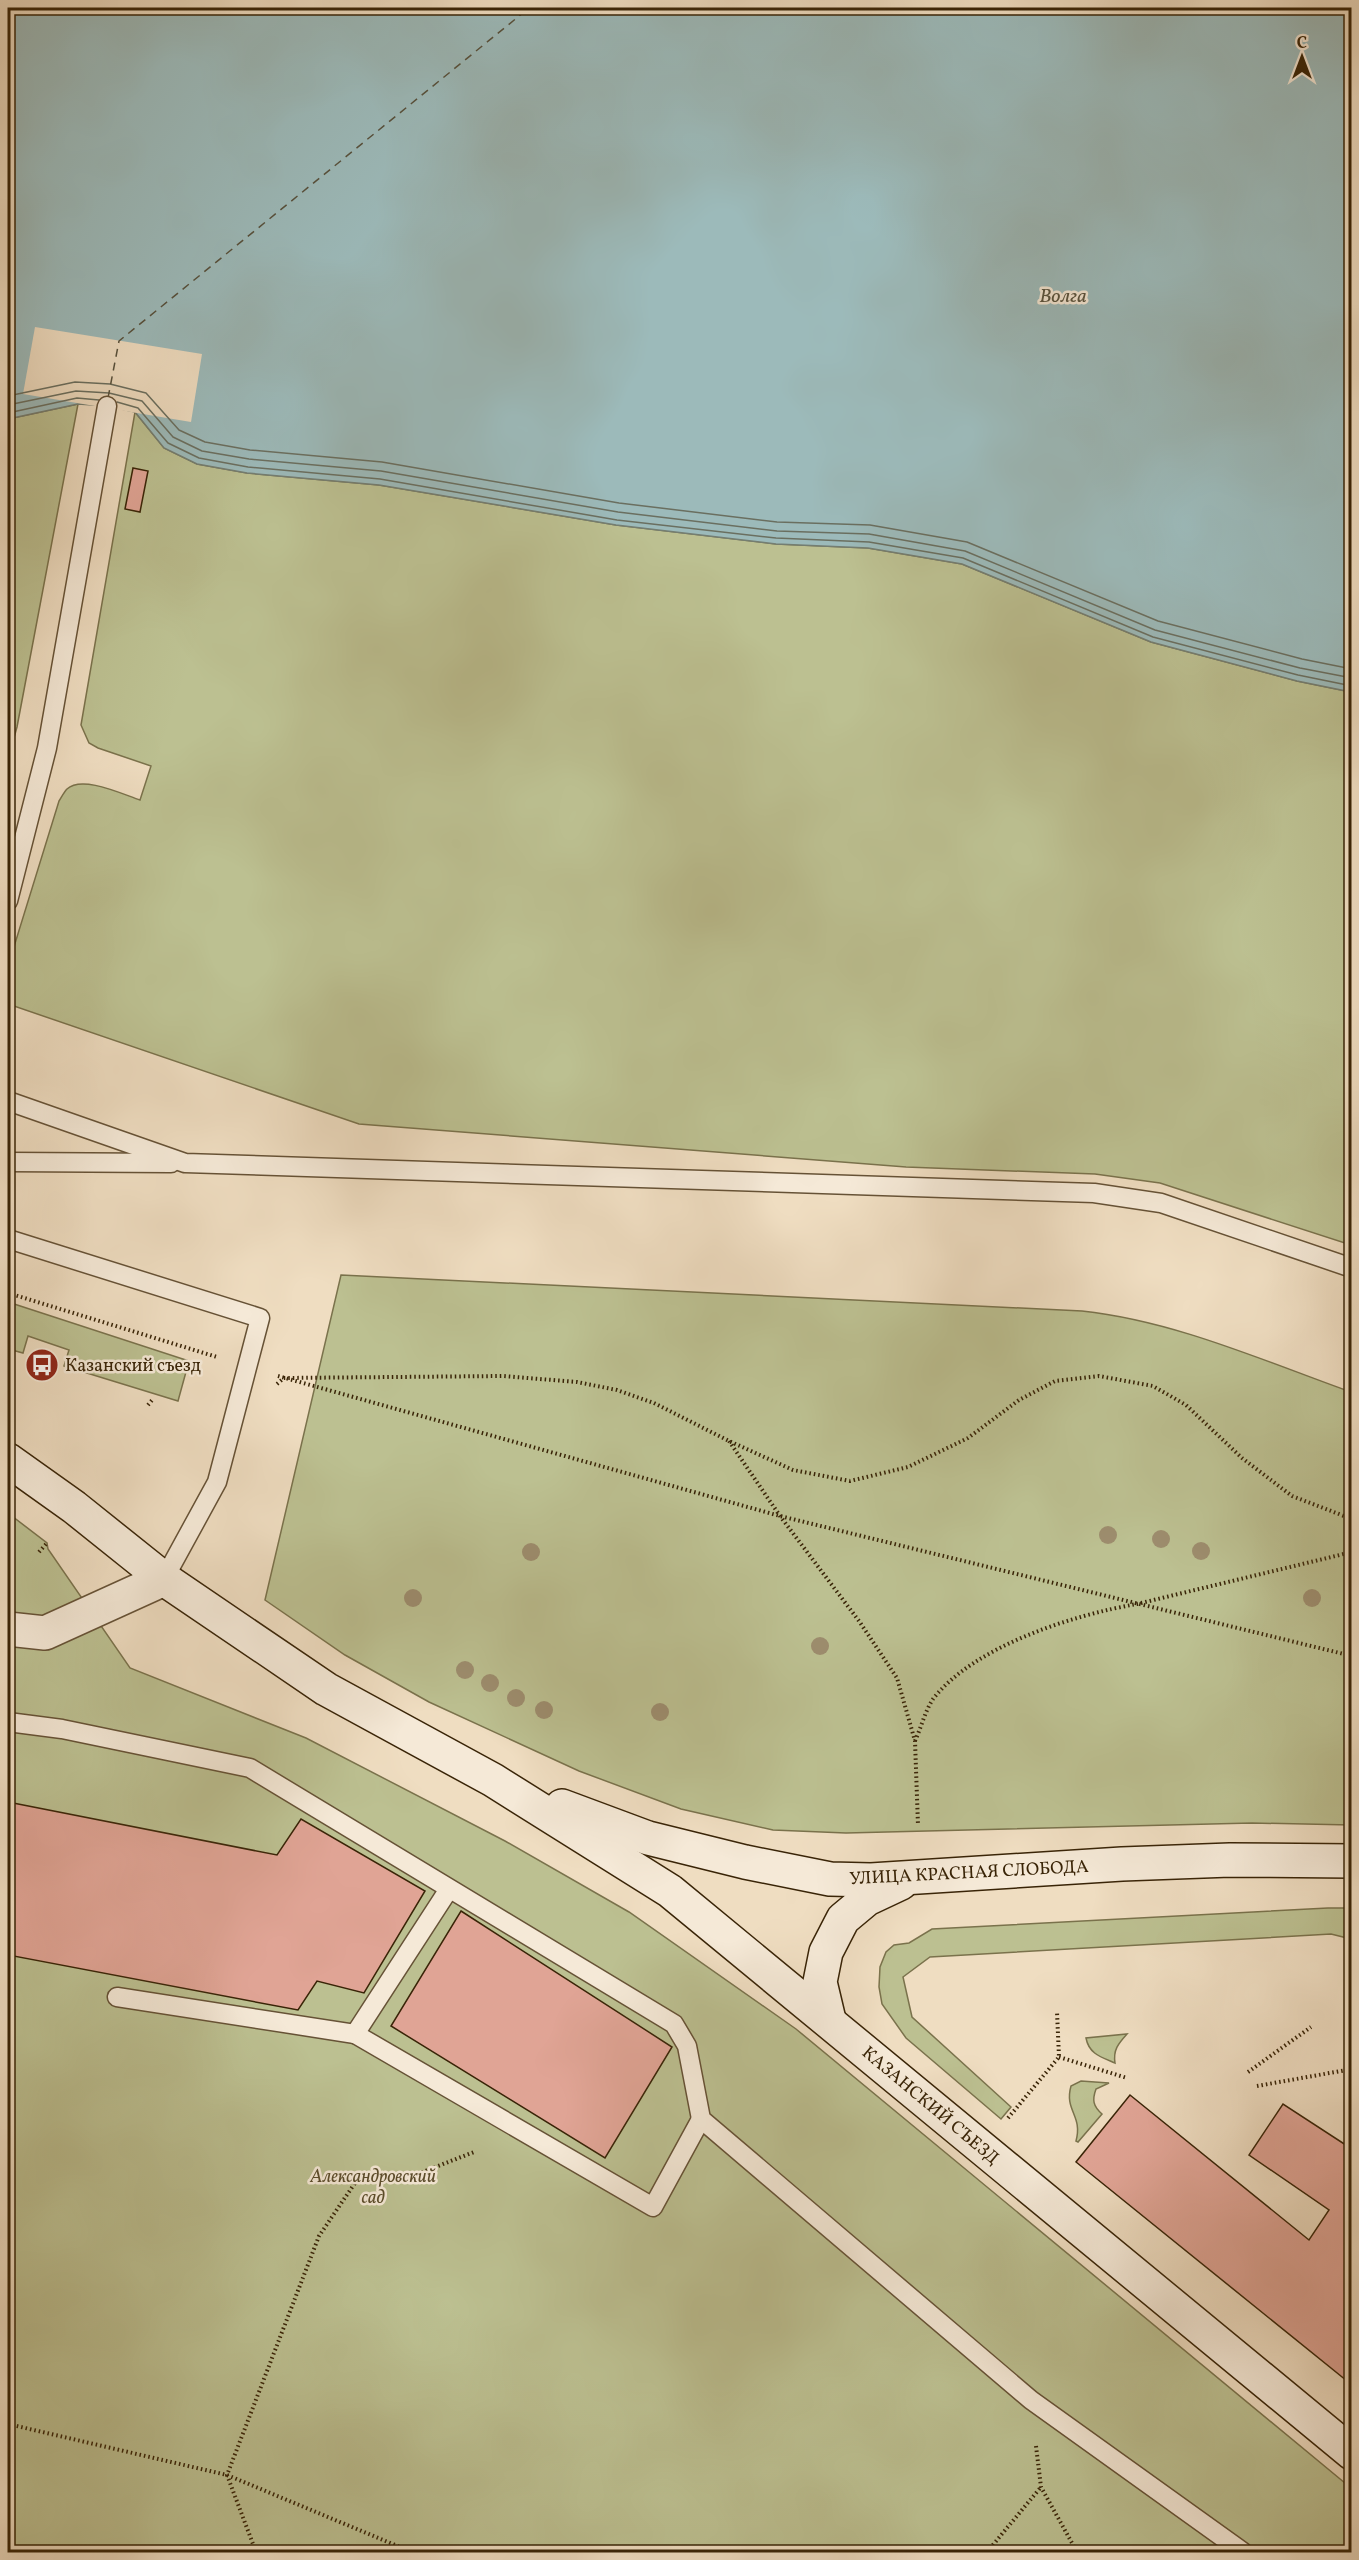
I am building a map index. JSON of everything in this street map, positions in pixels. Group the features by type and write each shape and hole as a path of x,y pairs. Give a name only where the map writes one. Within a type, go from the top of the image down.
{"main road":[{"path":"8,1460 74,1507 164,1579 326,1689 493,1780"},
{"path":"8,1629 45,1634 164,1579"},
{"name":"УЛИЦА КРАСНАЯ СЛОБОДА","path":"493,1780 648,1838 745,1862 830,1879 871,1880 1133,1863 1230,1860 1352,1861"},
{"name":"КАЗАНСКИЙ СЪЕЗД","path":"493,1780 670,1890 1352,2453"},
{"path":"829,2020 820,1982 826,1952 843,1919 867,1899 884,1889 919,1877"}],"lane":[{"path":"8,902 47,748 107,406"},
{"path":"8,1101 185,1163"},
{"path":"8,1162 185,1163 1094,1193 1161,1203 1352,1268"},
{"path":"8,1239 260,1318 217,1482 164,1579"},
{"path":"8,1722 62,1729 250,1768 674,2024 687,2046 701,2119 1031,2400 1243,2553"},
{"path":"355,2034 449,1889"},
{"path":"117,1997 355,2034 653,2207 701,2119"}],"path":[{"path":"8,1293 284,1378 780,1516 1352,1656"},
{"path":"284,1378 503,1376 577,1382 617,1390 654,1403 792,1470 850,1481 908,1467 968,1438 1019,1400 1055,1381 1099,1376 1153,1386 1186,1406 1242,1458 1292,1496 1352,1519"},
{"path":"148,1405 153,1400"},
{"path":"729,1441 780,1516 859,1621 897,1678 915,1742 918,1825"},
{"path":"39,1552 47,1543"},
{"path":"915,1742 932,1701 964,1668 1020,1638 1106,1609 1137,1604 1352,1552"},
{"path":"1002,2125 1059,2057 1058,2012"},
{"path":"1248,2072 1311,2027"},
{"path":"1059,2057 1127,2078"},
{"path":"1257,2086 1352,2069"},
{"path":"256,2553 228,2475 319,2236 359,2177 420,2173 474,2152"},
{"path":"1031,2400 1041,2487 1077,2553"},
{"path":"8,2424 228,2475 412,2553"},
{"path":"987,2553 1041,2487"}],"green space":[{"path":"78,404 17,727 8,759 8,419"},
{"path":"135,412 164,448 197,464 247,473 379,485 616,525 776,544 868,548 962,564 1151,642 1297,681 1351,692 1351,1245 1160,1183 1095,1174 906,1167 359,1124 8,1004 8,966 59,801 67,789 82,784 102,787 140,800 151,766 89,743 81,725"},
{"path":"341,1275 1082,1311 1117,1316 1185,1333 1351,1392 1351,1825 1252,1823 846,1833 773,1830 681,1809 579,1771 429,1702 345,1655 265,1600"},
{"path":"8,1302 189,1361 178,1401 64,1366 69,1350 28,1336 23,1353 8,1349"},
{"name":"Александровский сад","path":"8,1513 47,1543 48,1549 130,1668 306,1738 505,1841 629,1912 796,2029 1351,2488 1351,2552 8,2552"},
{"path":"1351,1908 1351,1939 1331,1934 930,1957 903,1977 912,2017 1011,2107 1001,2119 906,2038 882,2004 879,1987 880,1967 886,1952 894,1945 909,1943 932,1929"},
{"path":"1127,2034 1117,2047 1115,2063 1100,2057 1093,2051 1086,2038"},
{"path":"1081,2081 1109,2083 1096,2089 1094,2103 1102,2114 1078,2142 1076,2141 1077,2125 1069,2094 1071,2086"}],"water":[{"name":"Волга","path":"8,8 1351,8 1351,692 1297,681 1151,642 962,564 868,548 776,544 616,525 379,485 247,473 197,464 164,448 135,412 107,406 78,404 8,419"}],"pier":[{"path":"35,327 202,354 191,422 23,394"}],"building":[{"path":"133,468 148,471 140,512 125,509"},
{"path":"8,1802 277,1855 301,1819 425,1891 364,1993 317,1981 298,2010 8,1955"},
{"path":"461,1911 672,2047 605,2158 391,2026"},
{"path":"1130,2095 1309,2240 1329,2210 1249,2155 1283,2104 1352,2149 1352,2385 1076,2162"}],"ferry route":[{"path":"108,398 119,341 529,8"}],"place":[{"name":"Казанский съезд","path":"42,1365"}]}
